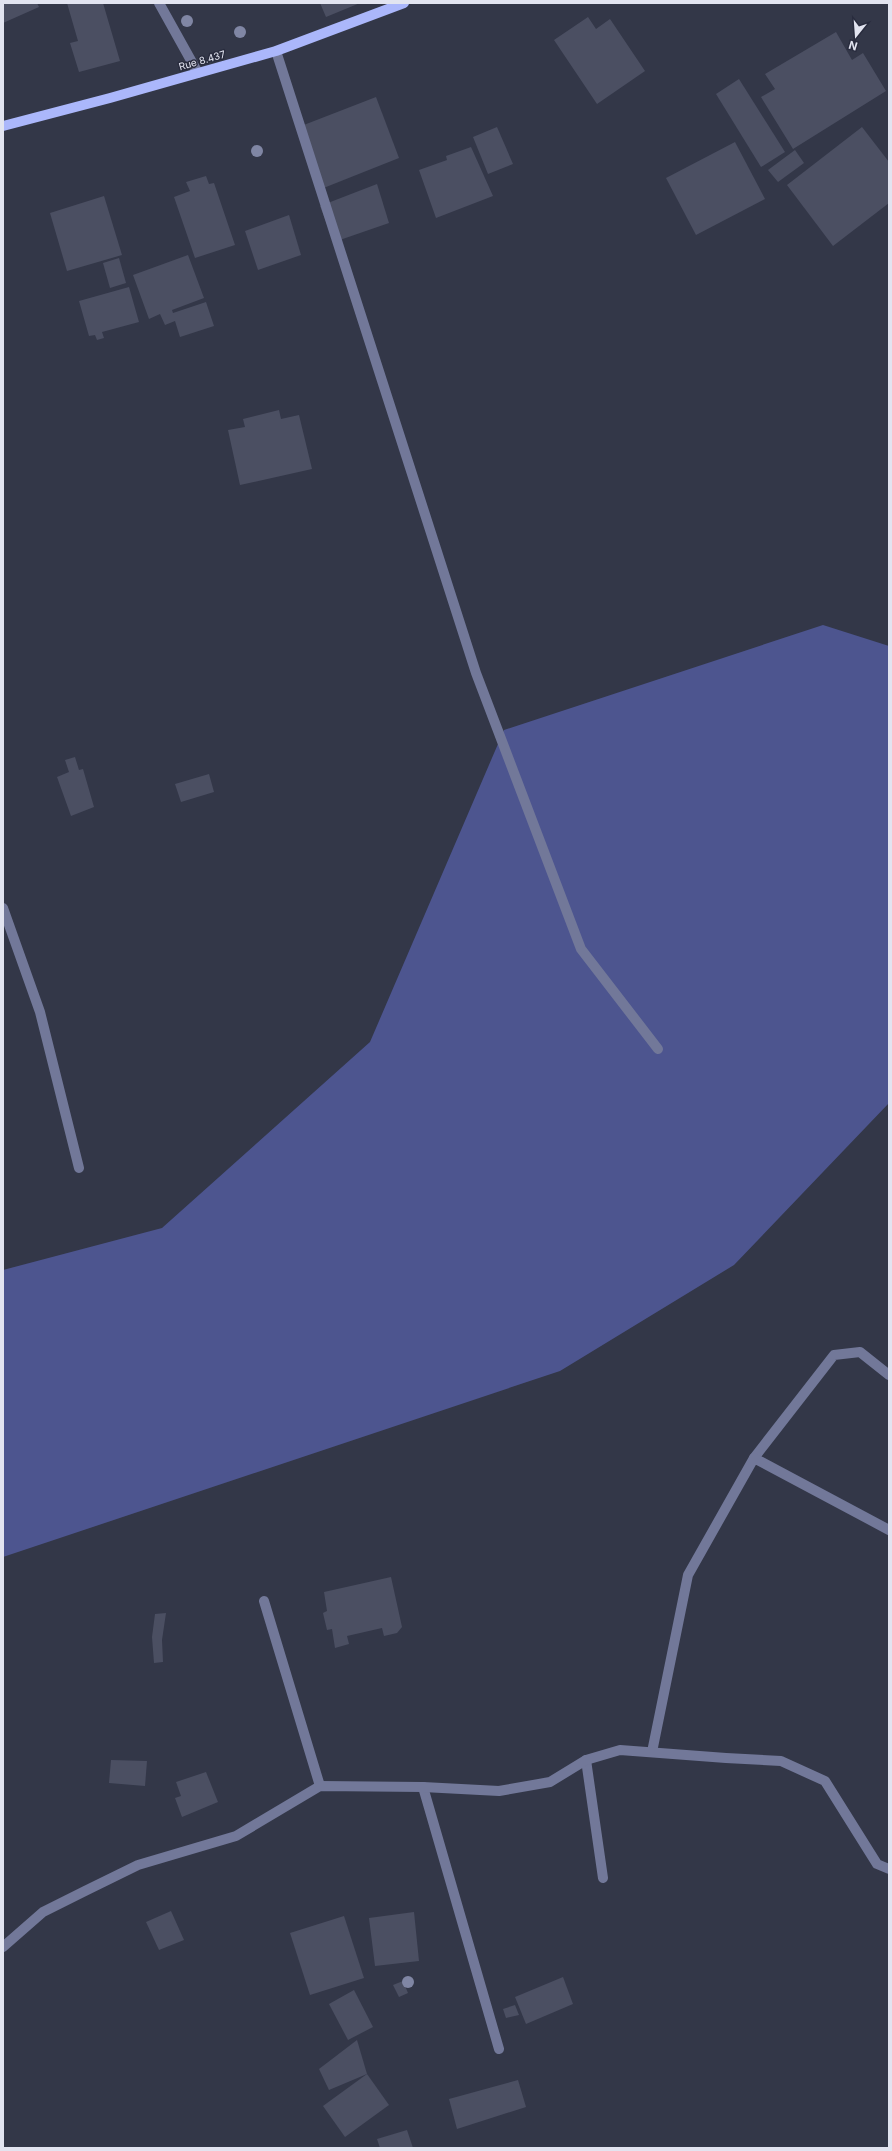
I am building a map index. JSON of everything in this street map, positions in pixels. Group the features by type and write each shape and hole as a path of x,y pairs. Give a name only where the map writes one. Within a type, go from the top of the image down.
{"main road":[{"name":"Rue 8.437","path":"3,126 276,51 404,3"}],"street":[{"path":"159,3 198,73"},
{"path":"276,51 476,673 580,949 658,1049"},
{"path":"3,908 40,1012 79,1168"},
{"path":"652,1752 688,1575 754,1458 834,1355 860,1352 889,1376"},
{"path":"754,1458 889,1530"},
{"path":"264,1601 320,1786"},
{"path":"3,1947 43,1912 138,1865 236,1836 320,1786 423,1787 499,1791 550,1782 586,1760 620,1750 781,1761 825,1781 877,1864 889,1869"},
{"path":"586,1760 603,1878"},
{"path":"423,1787 499,2049"}],"shaded area":[{"path":"823,625 889,646 889,1103 734,1265 560,1371 3,1557 3,1270 162,1228 370,1042 504,730"}],"building":[{"path":"3,3 37,3 39,7 3,23"},
{"path":"67,3 103,3 120,61 79,72 70,43 78,41"},
{"path":"320,3 360,3 326,17"},
{"path":"588,17 596,29 610,19 645,71 597,104 554,40"},
{"path":"836,32 852,60 863,53 886,91 793,149 761,97 775,89 765,74"},
{"path":"739,79 785,152 761,167 716,94"},
{"path":"376,97 399,158 321,189 296,128"},
{"path":"497,127 513,164 488,174 473,137"},
{"path":"862,127 889,162 889,203 833,246 787,185"},
{"path":"735,142 765,199 696,235 666,178"},
{"path":"471,147 493,196 436,218 419,170 447,160 446,156"},
{"path":"795,150 804,163 778,182 768,170"},
{"path":"206,176 209,184 214,183 235,245 195,258 174,197 190,191 186,182"},
{"path":"377,184 389,223 334,242 320,206"},
{"path":"104,196 122,255 67,271 50,213"},
{"path":"289,215 301,255 258,270 245,231"},
{"path":"188,255 204,298 172,310 173,313 206,302 214,326 180,337 175,321 165,325 160,314 149,319 133,275"},
{"path":"119,258 126,283 110,288 103,263"},
{"path":"129,287 139,322 102,332 104,338 97,340 95,335 89,336 79,301"},
{"path":"279,410 281,419 299,415 312,469 240,485 228,430 245,427 243,419"},
{"path":"75,757 79,770 83,769 94,807 71,816 57,777 69,772 65,760"},
{"path":"209,774 214,792 181,802 175,784"},
{"path":"391,1577 402,1627 397,1633 384,1636 382,1628 347,1636 349,1644 335,1648 332,1629 327,1630 323,1613 327,1611 324,1592"},
{"path":"166,1613 162,1640 163,1662 154,1663 152,1637 155,1614"},
{"path":"111,1760 147,1761 145,1786 109,1783"},
{"path":"206,1772 218,1802 182,1817 175,1798 181,1796 176,1782"},
{"path":"171,1911 184,1940 159,1950 146,1922"},
{"path":"414,1912 419,1961 375,1966 369,1918"},
{"path":"344,1916 364,1978 310,1995 290,1933"},
{"path":"563,1977 573,2004 526,2024 515,1997"},
{"path":"403,1981 408,1993 399,1997 393,1985"},
{"path":"354,1990 373,2027 348,2040 329,2004"},
{"path":"515,2005 519,2015 506,2018 503,2009"},
{"path":"357,2040 367,2074 329,2090 319,2069"},
{"path":"367,2074 389,2105 345,2137 323,2106"},
{"path":"518,2080 526,2107 457,2129 449,2099"},
{"path":"407,2130 413,2148 380,2148 377,2139"}]}
